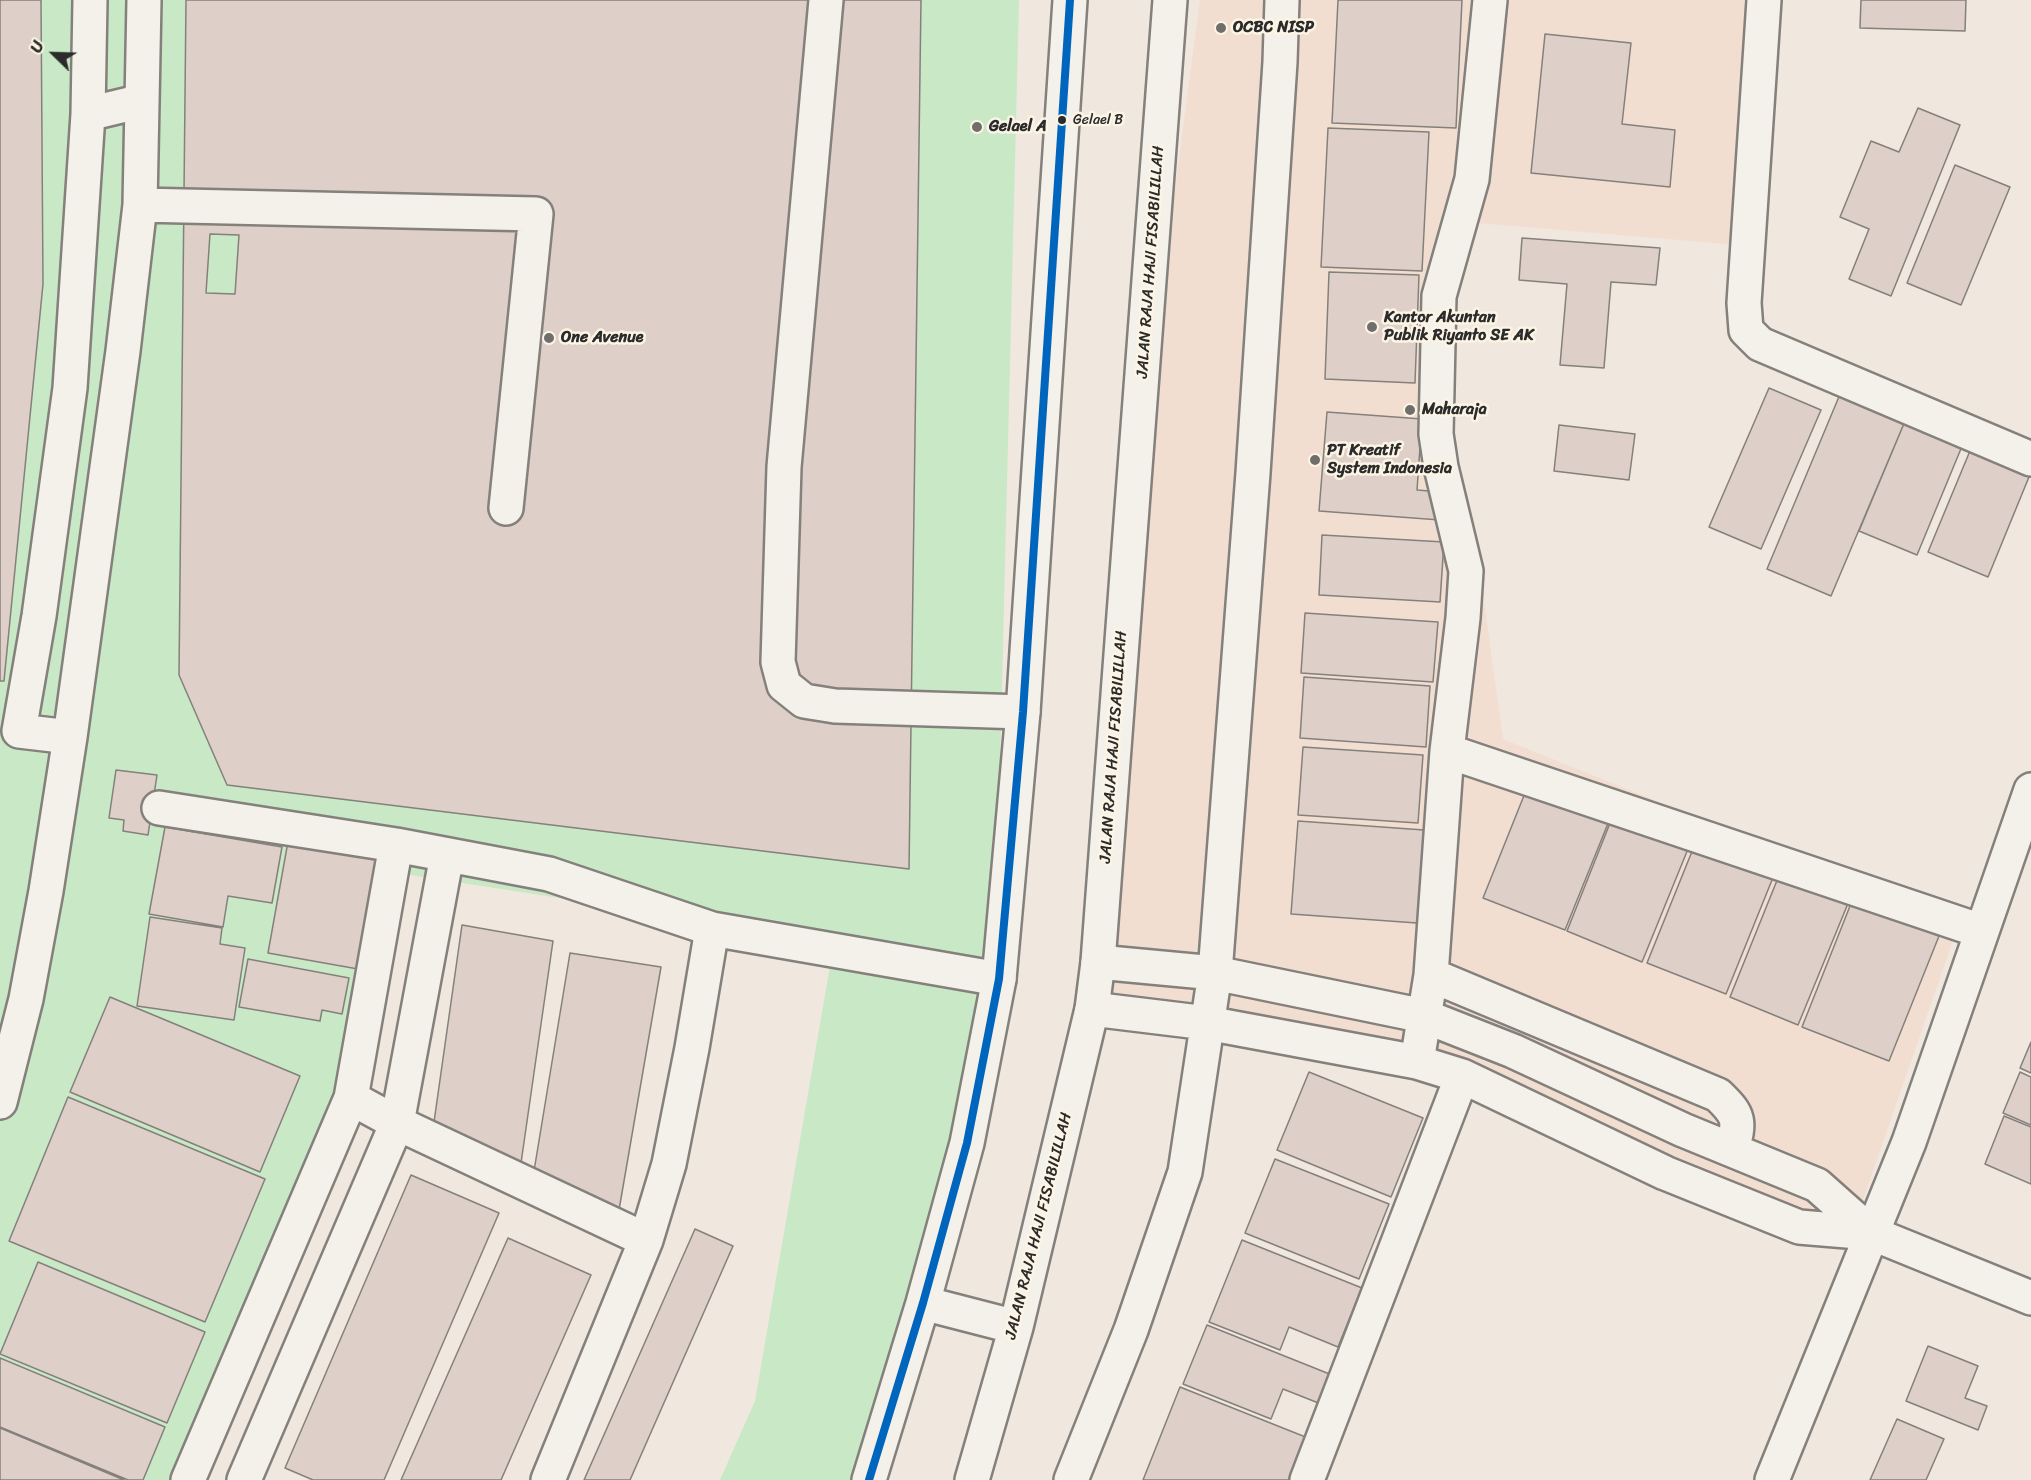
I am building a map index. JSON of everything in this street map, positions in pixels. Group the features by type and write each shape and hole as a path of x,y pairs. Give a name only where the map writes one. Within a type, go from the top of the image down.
{"street":[{"path":"70,737 19,731 39,616 70,388 88,114 90,0"},
{"path":"0,1102 26,999 70,737 123,351 140,205 144,0"},
{"path":"826,0 784,467 778,662 784,685 804,701 835,706 1023,712"},
{"path":"868,1480 923,1303 967,1143 999,979 1023,712 1070,0"},
{"name":"JALAN RAJA HAJI FISABILILLAH","path":"972,1480 1016,1327 1092,1009 1098,962 1170,0"},
{"path":"1071,1480 1131,1330 1185,1172 1215,973 1253,461 1280,62 1282,0"},
{"path":"1417,1062 1431,975 1447,751 1463,618 1466,571 1441,467 1436,434 1439,296 1472,179 1490,0"},
{"path":"1764,0 1744,303 1746,330 1760,344 2031,459"},
{"path":"88,114 142,101"},
{"path":"140,205 536,214 506,508"},
{"path":"1447,751 1981,931"},
{"path":"1772,1480 1909,1142 1981,931 2020,853 2031,790"},
{"path":"159,808 396,845 549,874 712,929 999,979"},
{"path":"188,1480 351,1098 396,845"},
{"path":"244,1480 397,1123 447,855"},
{"path":"548,1480 646,1240 669,1164 712,929"},
{"path":"1098,962 1215,973 1424,1016 1513,1051 1683,1130 1817,1185 1871,1233"},
{"path":"1431,975 1718,1095 1733,1110 1738,1127 1732,1150"},
{"path":"1092,1009 1207,1023 1417,1062 1462,1076 1665,1173 1799,1227 1871,1233 2031,1298"},
{"path":"1307,1480 1462,1076"},
{"path":"351,1098 397,1123 646,1240"},
{"path":"923,1303 1016,1327"}],"shaded area":[{"path":"1200,0 1761,0 1738,245 1477,223 1454,297 1450,433 1479,564 1503,739 1959,923 1846,1249 1387,1065 1089,1000 1138,467"}],"green space":[{"path":"0,0 1019,0 995,965 964,1130 863,1480 720,1480 755,1401 834,943 948,958 385,871 345,1093 181,1480 0,1480"}],"building":[{"path":"0,0 41,0 43,284 4,681 0,681"},
{"name":"One Avenue","path":"186,0 921,0 909,869 227,785 179,675"},
{"path":"1338,0 1462,0 1456,128 1332,123"},
{"path":"1861,0 1966,0 1965,31 1860,28"},
{"path":"1545,34 1631,43 1622,124 1675,130 1670,187 1531,173"},
{"path":"1918,108 1960,125 1891,296 1849,279 1869,229 1840,217 1871,141 1899,152"},
{"path":"1328,128 1429,132 1422,271 1321,267"},
{"path":"1955,165 2010,187 1961,305 1907,283"},
{"path":"210,234 239,235 235,294 206,293"},
{"path":"1522,238 1660,248 1656,285 1611,282 1604,368 1560,365 1567,284 1519,280"},
{"name":"Kantor Akuntan Publik Riyanto SE AK","path":"1329,272 1419,275 1415,383 1325,379"},
{"path":"1843,387 1908,414 1831,596 1767,569"},
{"path":"1769,388 1821,410 1761,549 1709,527"},
{"path":"1327,412 1422,419 1417,490 1442,492 1440,520 1319,511"},
{"path":"1908,414 1965,439 1917,555 1859,531"},
{"path":"1559,425 1635,434 1629,480 1554,471"},
{"path":"1972,446 2031,472 1988,577 1928,552"},
{"path":"1322,535 1444,542 1440,602 1319,595"},
{"path":"1305,613 1438,622 1433,682 1301,673"},
{"path":"1304,677 1430,686 1426,747 1300,738"},
{"path":"1303,747 1423,755 1418,823 1298,815"},
{"path":"116,770 157,775 148,835 123,831 124,820 109,818"},
{"path":"1529,783 1611,816 1565,930 1483,898"},
{"path":"1614,813 1690,844 1642,962 1567,931"},
{"path":"1298,821 1424,830 1417,923 1291,914"},
{"path":"165,827 282,847 272,903 228,896 223,927 149,914"},
{"path":"289,836 380,853 358,969 268,953"},
{"path":"1695,844 1774,875 1726,994 1647,963"},
{"path":"1780,873 1849,901 1798,1025 1730,997"},
{"path":"1852,901 1939,936 1889,1061 1802,1027"},
{"path":"150,917 222,928 220,944 245,948 234,1020 137,1006"},
{"path":"462,925 553,941 521,1163 434,1122"},
{"path":"570,953 661,967 619,1210 534,1171"},
{"path":"248,959 349,978 342,1014 322,1010 320,1021 239,1007"},
{"path":"110,997 300,1076 260,1172 70,1092"},
{"path":"2031,1042 2031,1073 2020,1068"},
{"path":"1309,1072 1423,1118 1391,1197 1277,1150"},
{"path":"2020,1072 2031,1077 2031,1125 2003,1113"},
{"path":"68,1097 265,1179 205,1322 9,1241"},
{"path":"2004,1116 2031,1127 2031,1184 1985,1164"},
{"path":"1275,1159 1389,1204 1359,1279 1245,1233"},
{"path":"411,1175 499,1213 384,1480 313,1480 285,1468"},
{"path":"695,1229 733,1246 630,1480 584,1480"},
{"path":"508,1238 591,1275 501,1480 401,1480"},
{"path":"1242,1240 1362,1288 1338,1347 1289,1327 1280,1350 1209,1322"},
{"path":"38,1262 205,1332 167,1423 0,1354"},
{"path":"1207,1325 1332,1375 1321,1404 1283,1389 1271,1419 1183,1384"},
{"path":"1928,1346 1978,1366 1965,1398 1987,1406 1978,1430 1906,1401"},
{"path":"0,1358 165,1427 143,1480 128,1480 0,1427"},
{"path":"1180,1387 1308,1438 1291,1480 1143,1480"},
{"path":"1897,1419 1944,1439 1926,1480 1870,1480"},
{"path":"0,1428 124,1480 0,1480"}],"transit line":[{"path":"869,1480 923,1303 967,1143 999,979 1023,712 1070,0"}],"place":[{"name":"OCBC NISP","path":"1221,28"},
{"name":"Gelael B","path":"1062,120"},
{"name":"Gelael A","path":"977,127"},
{"name":"Kantor Akuntan Publik Riyanto SE AK","path":"1372,327"},
{"name":"One Avenue","path":"549,338"},
{"name":"Maharaja","path":"1410,410"},
{"name":"PT Kreatif System Indonesia","path":"1315,460"}]}
